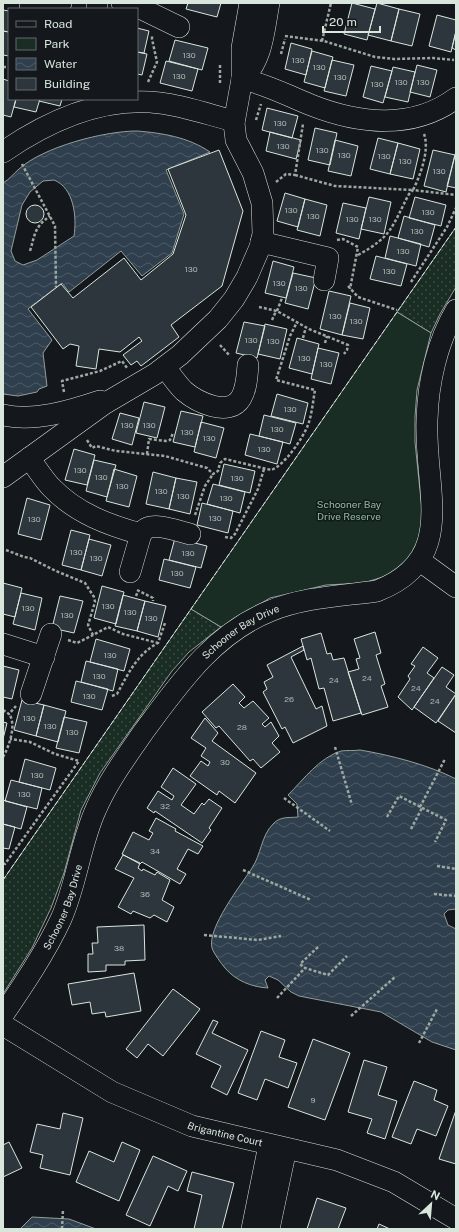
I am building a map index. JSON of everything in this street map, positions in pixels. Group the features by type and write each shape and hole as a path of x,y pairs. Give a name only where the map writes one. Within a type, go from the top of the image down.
{"street":[{"path":"30,8 61,3"},
{"path":"122,3 138,8"},
{"path":"3,477 37,453 73,417 129,381 165,367 207,332 227,309 242,288 261,242 263,219 260,192 250,166 236,140 234,121 242,79 242,48 250,3"},
{"path":"242,79 250,72 257,59 269,3"},
{"path":"138,8 179,27"},
{"path":"242,79 260,83 310,105 338,115 361,120 397,121 418,118 456,98"},
{"path":"12,157 42,128 84,105 160,103 192,109 234,121"},
{"path":"261,242 328,258 324,280"},
{"name":"Schooner Bay Drive","path":"3,1015 34,969 61,918 74,885 90,823 101,797 137,742 185,676 202,657 231,632 269,611 306,600 377,590 402,580 423,562 433,545 436,514 428,452 426,421 429,395 442,343 456,310"},
{"path":"165,367 176,382 186,392 208,404 226,408 235,404 241,398 248,365"},
{"path":"3,414 27,418 73,417"},
{"path":"27,418 39,429 37,453 52,488 82,511 104,523 141,534"},
{"path":"134,584 141,534 145,529 154,526 190,534"},
{"path":"423,562 456,587"},
{"path":"31,694 51,634"},
{"path":"3,644 44,657"},
{"name":"Brigantine Court","path":"3,1025 112,1092 192,1126 337,1160 394,1182 456,1219"},
{"path":"252,1229 277,1147"},
{"path":"269,1229 277,1147"}],"path":[{"path":"322,41 331,3"},
{"path":"145,103 144,96 157,62 152,39 159,17"},
{"path":"285,36 322,41 375,57 394,59 433,58 454,60"},
{"path":"295,175 299,160 303,125 310,105"},
{"path":"358,256 371,248 391,231 409,194 413,190 426,148 426,138 418,118"},
{"path":"12,157 37,192 55,226 56,287"},
{"path":"274,184 286,174 335,186 413,190 456,195"},
{"path":"411,282 447,227 456,208"},
{"path":"30,252 36,228 50,216"},
{"path":"336,239 344,239 358,247 358,256 349,288 358,297 397,310"},
{"path":"272,320 282,298"},
{"path":"259,307 276,311 306,327 348,344 344,354"},
{"path":"190,534 205,486 213,474 218,471 220,463 225,458 264,469 271,470 278,468 297,444 308,424 315,390 276,380 290,336 297,322"},
{"path":"303,338 306,327"},
{"path":"207,332 231,357 248,365"},
{"path":"325,343 327,336"},
{"path":"129,381 122,361 100,371 62,381 65,397 62,399 92,448 96,446 116,451 165,456 203,466 213,474"},
{"path":"147,454 149,439 170,440 173,432"},
{"path":"225,537 231,538 235,534 258,490 264,469"},
{"path":"6,550 24,558 30,558 85,583 94,597 88,625 93,635"},
{"path":"134,584 136,596"},
{"path":"134,584 153,598 153,601"},
{"path":"112,696 117,694 136,659 158,643 165,623"},
{"path":"51,634 77,643 108,627 123,634 158,643"},
{"path":"3,757 10,739 13,720 10,714"},
{"path":"3,863 5,864 78,761 55,754 30,742 10,739"},
{"path":"335,747 352,805"},
{"path":"411,829 445,759"},
{"path":"387,817 398,796 446,820 435,842"},
{"path":"284,798 330,830"},
{"path":"436,866 456,869"},
{"path":"243,870 311,900"},
{"path":"434,894 456,896"},
{"path":"204,935 258,940 281,936"},
{"path":"318,947 300,964 304,968 328,975 347,956"},
{"path":"277,998 304,968"},
{"path":"351,1016 395,977"},
{"path":"419,1043 437,1009"},
{"path":"62,1229 63,1209"}],"green space":[{"path":"456,227 456,287 431,333 397,312"},
{"name":"Schooner Bay Drive Reserve","path":"397,312 431,333 417,390 415,417 415,442 424,529 406,565 383,577 363,583 326,585 270,598 221,627 191,609"},
{"path":"191,609 221,627 189,652 172,671 100,773 81,810 64,873 51,908 32,948 3,994 3,880"}],"water":[{"path":"123,132 146,132 184,139 210,152 166,170 184,214 172,253 142,276 121,251 69,292 62,283 28,309 52,340 43,353 47,386 39,389 37,392 18,396 3,394 3,183 30,161 58,147 91,137","holes":["54,180 66,189 73,204 75,220 74,236 37,260 23,265 15,261 11,251 22,205 30,192 43,181"]},
{"path":"360,750 409,761 434,769 456,779 456,909 448,910 444,914 448,925 456,929 456,1050 432,1042 381,1012 299,996 291,992 278,980 269,976 265,980 268,988 256,986 239,980 229,973 212,948 212,940 220,918 255,863 263,840 269,829 276,821 285,818 298,817 297,804 288,795 312,770 333,754 341,751"},
{"path":"32,1217 69,1219 96,1229 20,1229"}],"building":[{"path":"188,3 221,3 217,17 186,9"},
{"path":"352,3 375,9 367,40 344,34"},
{"path":"377,3 399,9 391,41 368,35"},
{"path":"399,9 420,14 412,46 391,41"},
{"path":"3,10 8,11 8,32 3,31"},
{"path":"437,15 456,20 456,31 451,52 429,46"},
{"path":"138,28 149,31 144,53 138,52"},
{"path":"3,31 8,32 8,56 3,55"},
{"path":"456,31 456,50 452,48"},
{"path":"175,40 208,48 202,70 169,61"},
{"path":"291,43 312,49 306,75 285,69"},
{"path":"312,51 333,57 325,88 304,82"},
{"path":"138,52 147,54 142,75 138,74"},
{"path":"332,60 354,65 346,96 324,91"},
{"path":"166,61 198,69 192,91 160,83"},
{"path":"417,65 437,70 430,97 410,92"},
{"path":"371,66 392,71 383,103 363,97"},
{"path":"393,67 415,72 408,102 385,97"},
{"path":"3,79 8,81 8,100 16,100 11,117 3,115"},
{"path":"16,100 40,100 36,112 14,107"},
{"path":"40,100 62,100 60,106"},
{"path":"267,108 298,116 292,138 262,130"},
{"path":"315,128 337,133 330,165 308,160"},
{"path":"270,132 301,140 296,159 266,151"},
{"path":"378,138 398,143 390,174 370,169"},
{"path":"335,140 358,146 351,176 328,171"},
{"path":"398,143 420,149 413,179 390,174"},
{"path":"219,150 243,211 222,286 171,325 179,337 141,366 137,361 131,365 123,355 142,341 139,337 120,352 99,349 96,369 76,366 79,346 70,344 63,349 31,307 61,284 73,298 124,258 141,280 173,254 186,215 168,169"},
{"path":"433,150 455,155 446,192 424,186"},
{"path":"456,151 456,188 447,186"},
{"path":"285,193 305,199 298,227 277,221"},
{"path":"369,197 391,202 384,234 361,229"},
{"path":"415,197 446,205 441,226 409,218"},
{"path":"305,199 327,205 320,236 297,230"},
{"path":"343,203 366,208 359,239 336,233"},
{"path":"31,205 39,205 44,210 42,221 39,223 31,223 26,218 26,210"},
{"path":"404,216 435,225 429,247 398,238"},
{"path":"390,236 421,244 416,266 385,258"},
{"path":"376,256 407,264 401,286 370,279"},
{"path":"273,261 294,267 286,298 265,293"},
{"path":"293,273 316,278 308,309 285,303"},
{"path":"329,291 351,296 342,335 320,329"},
{"path":"350,303 370,308 363,339 342,335"},
{"path":"244,322 265,326 257,358 236,353"},
{"path":"265,324 287,329 280,359 258,354"},
{"path":"297,338 319,344 312,374 289,368"},
{"path":"318,348 339,353 331,384 311,379"},
{"path":"277,394 308,403 303,424 271,416"},
{"path":"144,402 165,407 157,438 136,433"},
{"path":"181,411 203,416 195,447 173,442"},
{"path":"120,413 139,418 132,445 112,439"},
{"path":"264,415 296,423 290,444 259,436"},
{"path":"201,422 224,428 216,458 194,452"},
{"path":"250,434 283,442 277,464 245,455"},
{"path":"74,449 95,455 87,485 65,480"},
{"path":"94,460 116,465 107,497 86,491"},
{"path":"224,464 255,471 250,493 219,485"},
{"path":"114,469 137,476 129,507 106,501"},
{"path":"153,472 176,478 169,509 146,504"},
{"path":"176,478 197,482 190,514 169,509"},
{"path":"213,484 245,492 240,513 207,504"},
{"path":"27,498 50,505 41,540 18,534"},
{"path":"202,503 233,511 228,533 197,525"},
{"path":"71,530 90,535 81,570 62,565"},
{"path":"175,538 207,546 201,568 169,560"},
{"path":"89,539 111,545 102,576 81,570"},
{"path":"164,559 196,567 190,588 159,580"},
{"path":"3,583 22,588 15,617 3,614"},
{"path":"102,586 124,592 116,624 94,618"},
{"path":"21,593 42,598 35,630 13,624"},
{"path":"123,595 145,601 137,631 115,626"},
{"path":"60,596 83,601 74,633 52,628"},
{"path":"145,601 166,606 158,637 137,631"},
{"path":"375,632 381,653 376,655 385,684 381,686 388,707 362,715 348,672 359,669 356,659 360,658 354,639"},
{"path":"321,633 327,654 331,653 333,660 344,658 361,713 333,721 324,688 319,689 311,658 307,660 301,639"},
{"path":"96,639 130,649 124,671 90,662"},
{"path":"303,646 304,650 291,657 316,709 322,706 327,726 293,743 285,727 282,729 263,692 267,689 264,682 273,677 267,665"},
{"path":"423,647 438,658 427,673 434,678 412,710 398,697 410,679 408,676 415,666 411,664"},
{"path":"86,661 118,669 113,691 81,682"},
{"path":"3,666 19,670 12,699 3,697"},
{"path":"442,667 454,675 446,687 456,694 436,723 414,707"},
{"path":"76,681 108,689 102,710 71,702"},
{"path":"233,684 245,697 239,703 244,708 253,701 269,718 262,724 265,727 271,722 279,736 272,743 280,752 261,768 253,759 250,761 219,726 216,728 202,712"},
{"path":"456,694 456,733 438,721"},
{"path":"22,700 44,705 36,736 14,730"},
{"path":"44,705 66,711 58,742 36,736"},
{"path":"64,717 87,722 79,753 56,748"},
{"path":"205,718 218,733 212,741 256,773 235,803 219,791 217,795 190,776 201,761 208,766 210,762 201,756 206,748 191,738"},
{"path":"3,722 7,723 3,739"},
{"path":"25,759 56,768 50,790 19,782"},
{"path":"173,768 196,784 181,805 194,814 202,803 204,805 209,799 222,808 209,828 211,830 202,843 155,811 154,813 147,808 158,791 172,800 174,796 161,787"},
{"path":"11,780 42,788 37,809 5,801"},
{"path":"3,800 27,807 21,829 3,824"},
{"path":"156,818 176,829 175,831 203,846 198,854 188,849 177,869 186,874 180,884 142,862 140,864 122,854 133,832 149,840 153,833 149,831"},
{"path":"3,824 15,827 9,849 3,848"},
{"path":"123,855 140,863 138,868 142,871 143,869 155,875 157,872 170,880 162,900 174,907 167,922 154,915 150,918 133,911 131,914 118,907 134,878 115,869"},
{"path":"144,925 145,960 125,961 125,965 106,965 106,971 88,972 88,954 93,954 92,943 98,943 97,927"},
{"path":"134,973 141,1011 106,1017 105,1012 92,1014 90,1002 72,1005 68,984"},
{"path":"173,989 200,1009 163,1056 148,1044 137,1058 126,1049"},
{"path":"213,1020 218,1022 212,1033 248,1050 227,1095 211,1087 221,1066 196,1054"},
{"path":"261,1031 285,1040 279,1057 297,1063 288,1088 265,1079 257,1100 238,1093"},
{"path":"313,1039 350,1053 325,1120 288,1107"},
{"path":"364,1060 387,1067 378,1095 397,1101 385,1139 367,1133 372,1119 348,1112"},
{"path":"414,1081 437,1090 434,1100 448,1106 436,1136 417,1129 411,1144 392,1137"},
{"path":"456,1110 456,1164 439,1159"},
{"path":"63,1113 83,1118 70,1175 40,1168 43,1155 30,1152 37,1124 60,1129"},
{"path":"9,1142 22,1168 3,1177 3,1145"},
{"path":"122,1142 140,1150 119,1201 76,1182 89,1151 114,1162"},
{"path":"153,1156 187,1171 178,1191 168,1186 150,1226 126,1215"},
{"path":"192,1172 234,1183 222,1229 194,1229 202,1195 187,1191"},
{"path":"317,1198 346,1208 338,1229 307,1229"},
{"path":"379,1224 390,1229 377,1229"}],"fence":[{"path":"3,880 456,227"}]}
